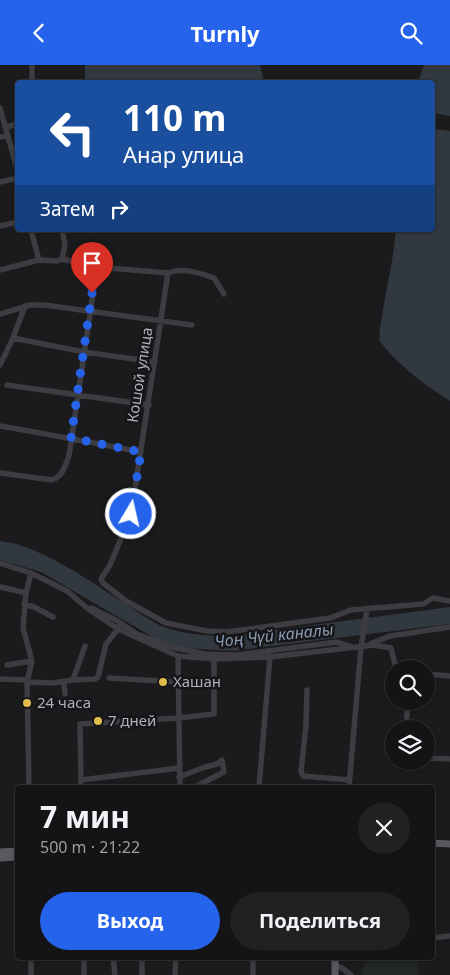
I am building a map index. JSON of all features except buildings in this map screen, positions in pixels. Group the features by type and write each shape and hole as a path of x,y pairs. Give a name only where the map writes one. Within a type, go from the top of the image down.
{"main road":[{"path":"435,843 450,844"},
{"path":"0,852 15,851"},
{"path":"0,858 15,857"},
{"path":"335,960 335,975"}],"street":[{"path":"32,65 32,80"},
{"path":"0,108 15,161"},
{"path":"6,127 15,125"},
{"path":"0,137 8,135"},
{"path":"0,182 15,178"},
{"path":"0,226 15,223"},
{"path":"32,232 39,260"},
{"path":"62,232 65,245 62,259"},
{"path":"0,270 39,260 57,261 62,259 97,267 168,273 174,271 197,272 214,278 224,294"},
{"path":"0,473 52,480 56,479 65,468 69,456 89,310 97,267"},
{"name":"Кошой улица","path":"168,273 131,514 110,565 101,579 103,583 126,601 166,623 207,631 227,632 330,618 351,610 366,612"},
{"path":"0,314 26,306 44,305 192,325"},
{"path":"0,365 26,306"},
{"path":"13,339 155,362"},
{"path":"7,385 149,405"},
{"path":"0,426 141,452"},
{"path":"0,563 31,573 68,591 87,608 118,629 178,656 214,659 270,657 359,645 374,645 390,647 394,660"},
{"path":"29,785 27,681 32,661 23,628 24,604 31,573"},
{"path":"0,587 26,593"},
{"path":"349,785 359,645 366,612 423,604 433,598 450,601"},
{"path":"24,604 54,617"},
{"path":"87,608 95,609 137,634 172,647 204,654 237,655 337,642 359,645 390,636 450,627"},
{"path":"116,620 118,629"},
{"path":"0,679 52,683 95,679 98,677 106,644 118,629"},
{"path":"73,680 85,646"},
{"path":"172,647 178,656 180,785"},
{"path":"259,785 270,657 264,651"},
{"path":"80,785 80,724 214,714 214,659"},
{"path":"7,665 32,661"},
{"path":"435,675 450,676"},
{"path":"109,677 178,682"},
{"path":"64,682 66,694"},
{"path":"307,690 306,725 301,771 303,776 350,780"},
{"path":"435,758 450,759"},
{"path":"180,777 217,764 222,760 224,772 199,785"},
{"path":"81,780 179,768"},
{"path":"435,938 450,937"},
{"path":"31,960 31,975"},
{"path":"84,960 84,975"},
{"path":"113,960 115,975"},
{"path":"142,960 142,975"},
{"path":"175,975 176,960"},
{"path":"253,960 253,975"},
{"path":"335,966 342,968 351,975"}],"shaded area":[{"path":"364,960 417,960 419,975 361,975"}],"water":[{"path":"85,65 260,65 264,80 85,80"},
{"path":"424,65 450,65 450,116 435,113 435,80 419,80"},
{"path":"435,129 450,131 450,401 403,366 379,340 396,232 435,232"},
{"name":"Чоң Чүй каналы","path":"0,541 34,550 51,558 157,624 186,633 229,636 450,607 450,624 232,651 184,648 156,639 41,572 0,560"}],"place":[{"name":"Хашан","path":"163,682"},
{"name":"24 часа","path":"27,703"},
{"name":"7 дней","path":"98,721"}],"route":[{"path":"92,293 71,438 141,452 131,514"}]}
